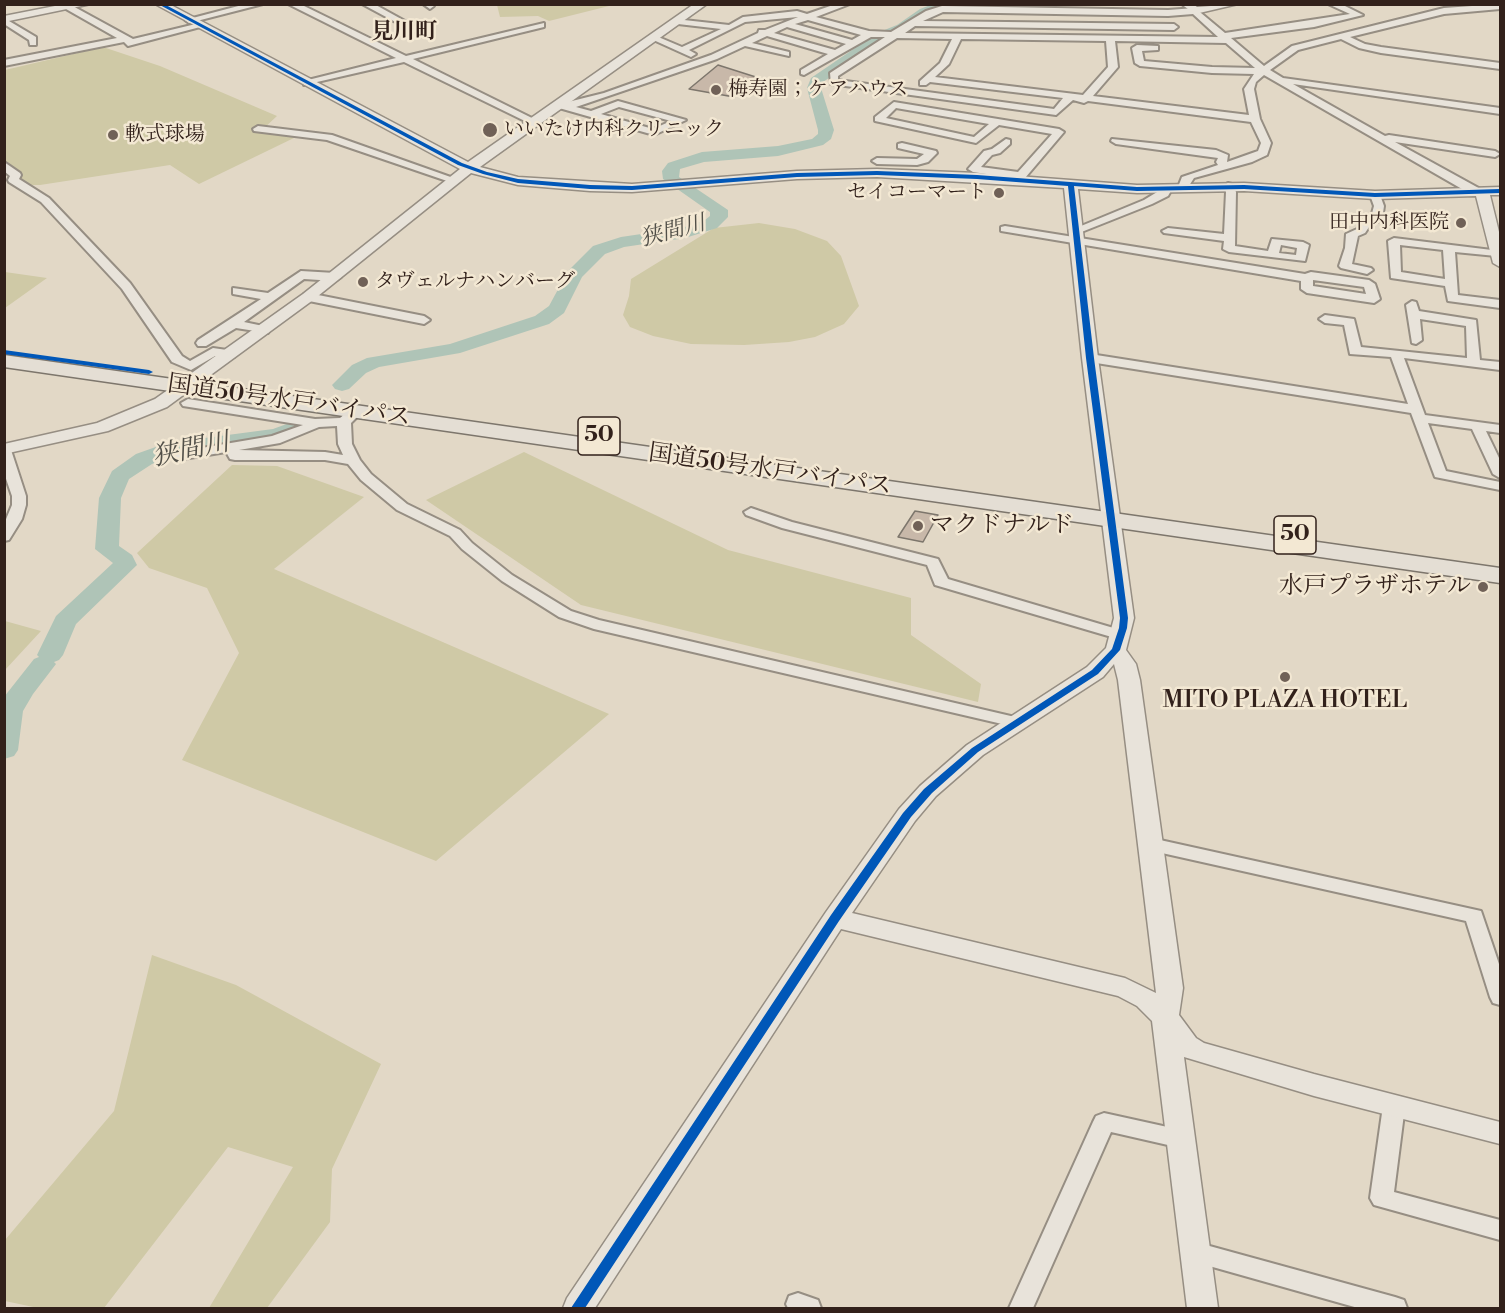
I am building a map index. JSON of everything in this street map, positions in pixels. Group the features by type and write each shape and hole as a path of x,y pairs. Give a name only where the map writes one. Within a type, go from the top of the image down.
{"highway":[{"name":"国道50号水戸バイパス","path":"4,352 190,389 350,417 1500,564"},
{"name":"国道50号水戸バイパス","path":"4,361 190,389 1111,514 1500,576"},
{"path":"1422,565 1500,583"}],"street":[{"path":"4,20 86,4"},
{"path":"160,4 469,168 502,178 598,188 654,188 917,162 924,160 932,153 902,146"},
{"path":"4,63 129,42 259,4"},
{"path":"292,4 535,122"},
{"path":"366,4 419,31"},
{"path":"4,537 15,519 19,496 4,449 124,420 190,389 229,354 334,277 469,168 561,106 702,4"},
{"path":"561,106 607,94 704,59 807,16 846,4"},
{"path":"1069,98 1056,112 834,82 833,75 929,13 942,9 1106,8 1168,13 1190,8 1233,4"},
{"path":"682,50 731,28 743,20 797,14 872,34 1180,40 1224,38 1359,15 1332,4"},
{"path":"1183,187 1186,179 1191,176 1248,160 1263,153 1265,140 1255,119 1249,89 1252,81 1264,70 1300,46 1452,9 1500,6"},
{"path":"69,7 129,42"},
{"path":"1026,8 1034,37"},
{"path":"1190,8 1224,38 1276,78 1466,188 1479,191 1483,195 1498,250 1449,248 1394,241 1395,275 1451,283"},
{"path":"1168,13 1180,40"},
{"path":"4,20 33,39 33,43"},
{"path":"678,21 765,32 835,53"},
{"path":"914,23 1174,27"},
{"path":"786,24 853,43"},
{"path":"307,83 541,25"},
{"path":"804,72 872,34"},
{"path":"896,103 944,64 958,36"},
{"path":"1341,36 1362,46 1381,50 1500,66"},
{"path":"653,38 704,59"},
{"path":"1083,100 1113,67 1110,39"},
{"path":"742,43 786,54"},
{"path":"1239,50 1137,48 1140,63 1180,62 1212,70 1264,70"},
{"path":"4,52 31,50 31,58"},
{"path":"1276,78 1500,111"},
{"path":"928,79 1083,100 1255,119"},
{"path":"997,103 1012,90"},
{"path":"561,106 654,132 681,120 618,104 592,114"},
{"path":"997,122 976,140 923,130 879,118 894,105 1059,132 1019,178"},
{"path":"258,129 328,137 454,180"},
{"path":"877,167 923,130"},
{"path":"1378,137 1495,154"},
{"path":"1116,141 1216,153 1224,157 1221,162 1225,166"},
{"path":"1006,142 996,151 988,153 973,169 1019,178"},
{"path":"4,165 16,175 13,180 45,200 126,286 177,359 191,366 213,352 229,354"},
{"path":"877,167 1019,178 1071,185 1167,189 1228,186 1375,195 1500,191"},
{"path":"578,1308 892,834 927,791 975,750 1095,672 1118,643 1124,618 1090,358 1071,185"},
{"path":"1228,186 1231,192 1229,249 1273,255"},
{"path":"1076,237 1099,223 1164,194 1167,189"},
{"path":"1367,270 1346,266 1352,248 1352,234 1361,231 1367,221 1376,220 1379,206 1375,195"},
{"path":"1099,223 1124,226"},
{"path":"1198,223 1229,232"},
{"path":"1005,229 1076,237 1307,278 1311,276 1369,284 1374,299 1307,289 1307,278"},
{"path":"1168,231 1229,232"},
{"path":"1449,248 1452,298 1500,304"},
{"path":"202,343 234,324 301,275 334,277"},
{"path":"237,291 270,297"},
{"path":"308,297 424,320"},
{"path":"1416,339 1413,309 1472,323 1474,363"},
{"path":"1325,319 1350,322 1355,351 1396,353 1500,366"},
{"path":"234,324 264,330"},
{"path":"1396,353 1440,474 1500,486"},
{"path":"1090,358 1500,429"},
{"path":"190,389 315,423"},
{"path":"177,456 275,440 303,431 315,423 350,417 345,444 353,461 366,477 402,507 454,533 507,578 565,614 594,624 1015,722"},
{"path":"1477,426 1500,474"},
{"path":"231,447 235,456 325,456 353,461"},
{"path":"751,512 787,525 933,562 941,582 1118,643"},
{"path":"1118,643 1129,680 1170,988 1165,1017 1202,1308"},
{"path":"1151,844 1474,916 1500,997"},
{"path":"835,918 1100,980 1125,988 1146,999 1165,1017 1186,1045 1196,1051 1500,1133"},
{"path":"1394,1106 1382,1198 1500,1230"},
{"path":"1021,1308 1104,1122 1181,1139"},
{"path":"1195,1252 1395,1308"}],"shaded area":[{"path":"497,4 613,5 549,21 538,16 500,17"},
{"path":"103,47 160,66 277,116 262,130 298,136 199,184 170,165 40,185 21,183 5,162 5,70"},
{"path":"759,223 795,229 827,241 841,256 859,306 844,324 815,337 789,342 744,345 691,344 653,336 630,327 623,315 631,279 714,228"},
{"path":"5,272 47,278 5,308"},
{"path":"524,452 728,550 911,598 911,635 981,684 978,702 581,605 426,500"},
{"path":"232,465 277,466 364,497 274,569 609,714 436,861 182,760 239,653 207,588 149,568 137,553"},
{"path":"4,621 41,631 5,670"},
{"path":"152,955 236,985 381,1064 332,1169 330,1222 267,1308 209,1308 293,1167 228,1147 104,1308 38,1308 5,1301 5,1240 114,1111"}],"building":[{"path":"718,65 762,79 734,97 689,89"},
{"name":"マクドナルド","path":"915,511 938,515 923,542 898,537"}],"waterway":[{"name":"狭間川","path":"342,385 359,369 374,362 453,349 542,320 557,309 574,275 599,250 621,242 685,233 711,224 719,217 719,210 671,179 670,171 674,166 702,157 778,151 817,142 825,136 826,130 814,88 816,81 882,36 902,28 925,12 946,4"},
{"name":"狭間川","path":"50,655 65,621 125,565 124,560 107,549 110,498 120,476 144,459 175,448 277,435 303,424"},
{"name":"狭間川","path":"4,750 10,711 21,691 43,664"}],"cycle path":[{"path":"160,4 460,164 518,181 632,188 797,175 877,173 977,177 1137,189 1244,187 1375,195 1500,191"},
{"path":"578,1308 835,918 907,815 928,791 975,750 1095,672 1116,650 1124,618 1090,358 1071,185"},
{"path":"4,352 149,372"}],"place":[{"name":"梅寿園；ケアハウス","path":"716,90"},
{"name":"いいたけ内科クリニック","path":"490,130"},
{"name":"軟式球場","path":"113,135"},
{"name":"セイコーマート","path":"999,193"},
{"name":"田中内科医院","path":"1461,223"},
{"name":"タヴェルナハンバーグ","path":"363,282"},
{"name":"マクドナルド","path":"918,526"},
{"name":"水戸プラザホテル","path":"1483,587"},
{"name":"MITO PLAZA HOTEL","path":"1285,677"}],"district":[{"name":"見川町","path":"404,33"}]}
